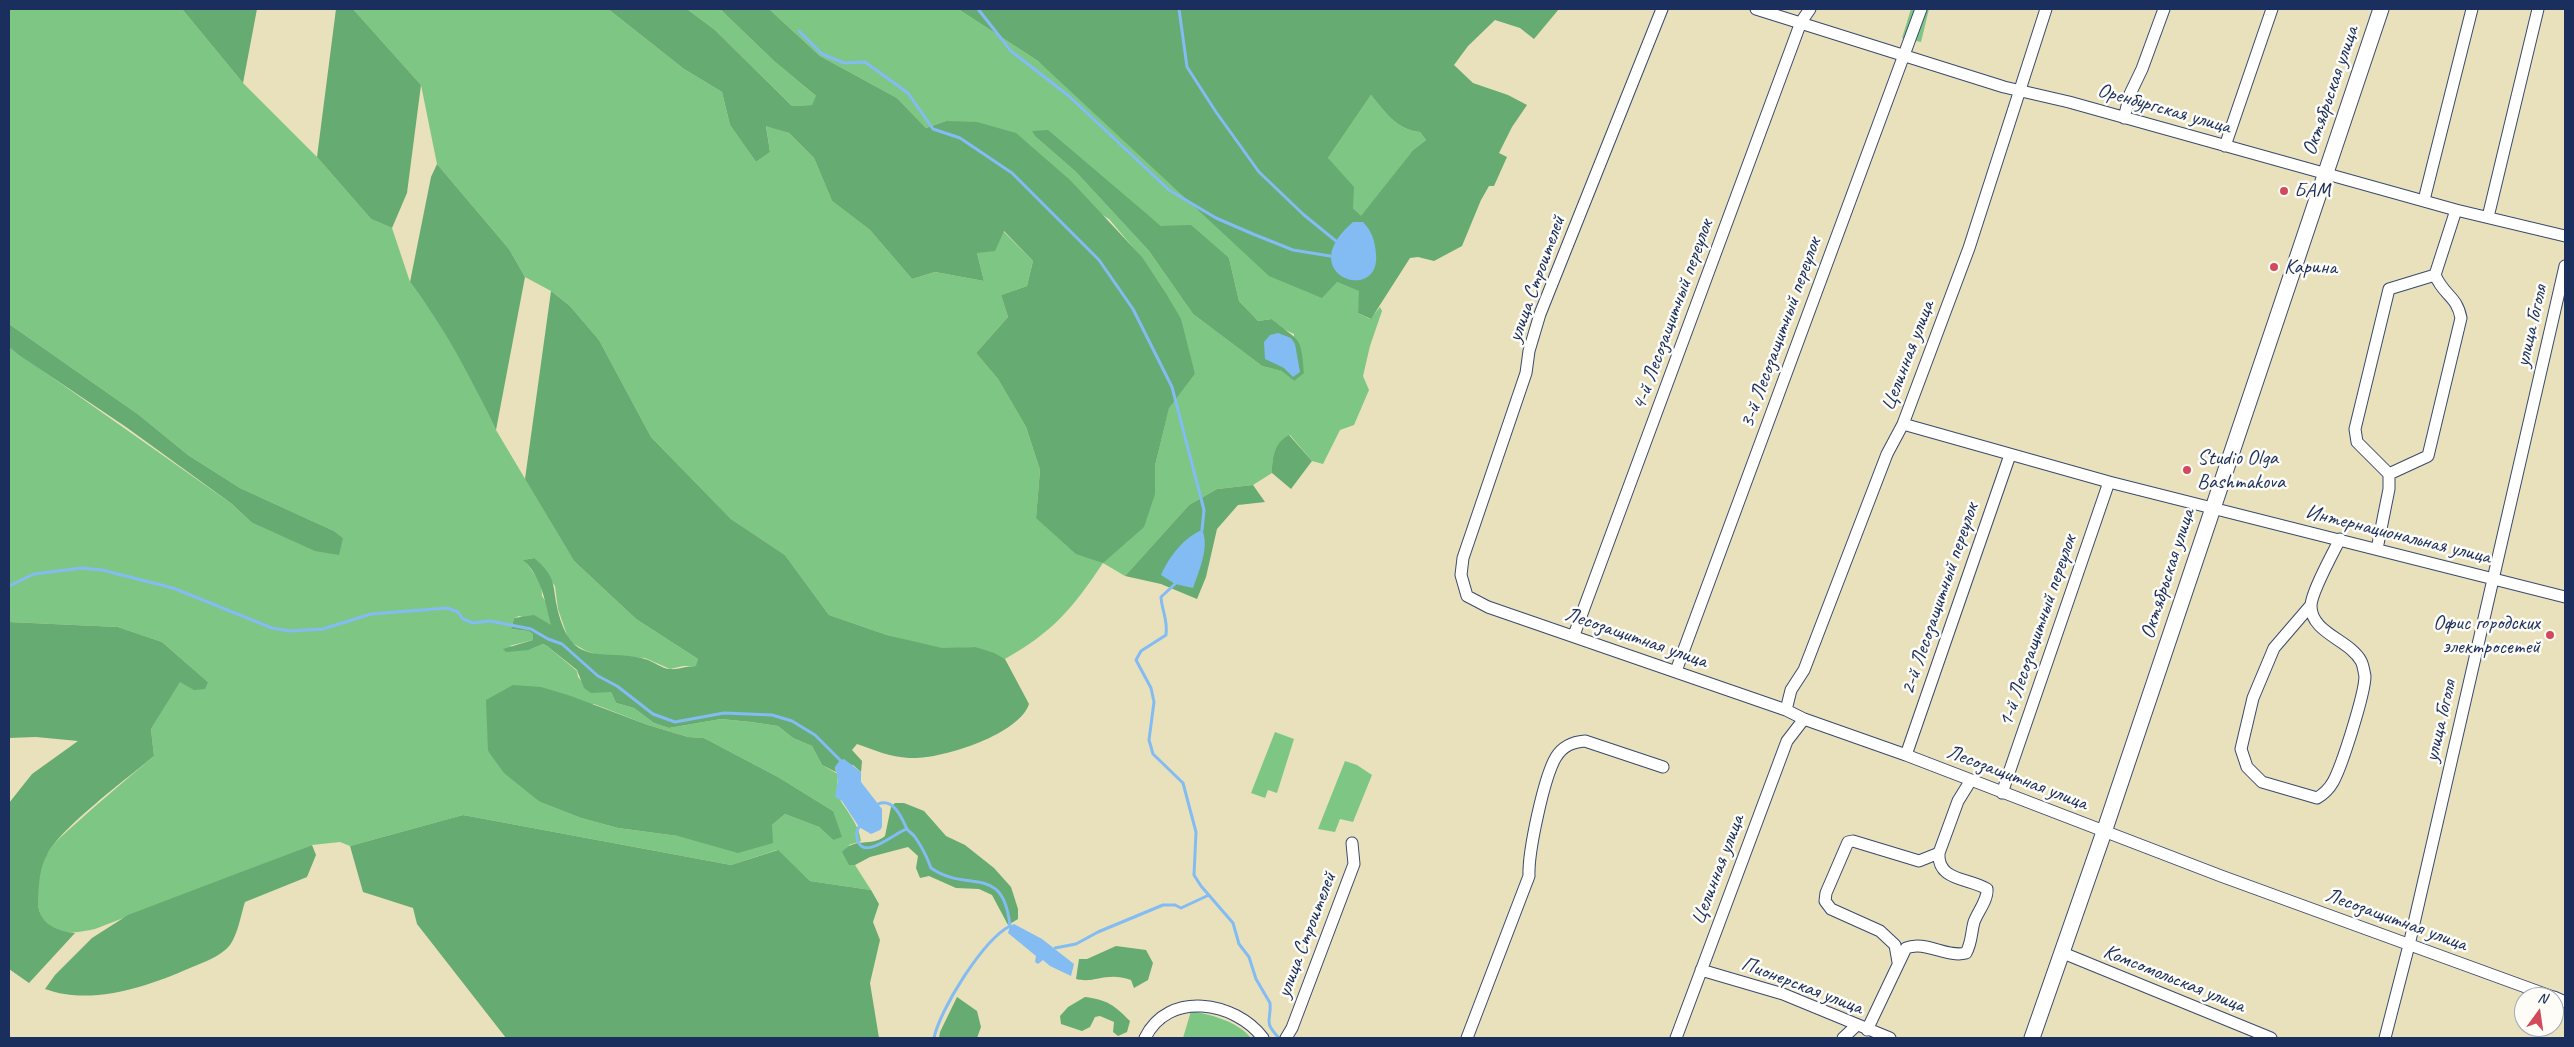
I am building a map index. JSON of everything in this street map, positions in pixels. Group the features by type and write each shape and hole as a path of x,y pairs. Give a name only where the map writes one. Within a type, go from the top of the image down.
{"street":[{"name":"улица Строителей","path":"1467,596 1461,575 1463,558 1526,373 1529,351 1540,314 1662,9"},
{"name":"Оренбургская улица","path":"1756,9 2021,92 2069,102 2456,210 2565,236"},
{"name":"4-й Лесозащитный переулок","path":"1574,636 1801,22 1810,9"},
{"name":"3-й Лесозащитный переулок","path":"1676,671 1921,9"},
{"name":"Целинная улица","path":"1786,710 1791,690 1804,670 1887,454 1903,424 1969,248 2021,92 2029,58 2046,9"},
{"path":"2124,118 2130,94 2142,69 2164,9"},
{"path":"2225,146 2272,9"},
{"name":"Октябрьская улица","path":"2032,1038 2063,953 2382,9"},
{"path":"2424,200 2472,9"},
{"path":"2488,217 2538,9"},
{"path":"2389,474 2428,456 2461,318 2459,304 2441,288 2435,276 2456,210"},
{"name":"улица Гоголя","path":"2385,1038 2409,945 2565,266"},
{"path":"2377,549 2389,489 2389,474 2357,442 2355,428 2389,288 2435,276"},
{"name":"Интернациональная улица","path":"1903,424 2010,455 2212,509 2340,539 2565,597"},
{"name":"2-й Лесозащитный переулок","path":"1906,754 2010,455"},
{"name":"1-й Лесозащитный переулок","path":"2002,793 2109,482"},
{"path":"2311,605 2314,618 2324,629 2346,644 2361,661 2365,676 2349,741 2333,782 2317,798 2262,782 2247,767 2241,750 2253,698 2274,648 2311,605 2340,539"},
{"name":"Лесозащитная улица","path":"1467,596 1488,607 1676,671 1786,710 1804,719 1906,754 2104,832 2525,987"},
{"name":"Целинная улица","path":"1676,1038 1787,741 1804,719"},
{"path":"1467,1038 1529,876 1528,861 1542,799 1556,757 1565,746 1575,741 1585,741 1663,767"},
{"path":"1843,1038 1862,1027 1906,948 1914,945 1958,955 1966,953 1972,943 1974,923 1987,895 1987,889 1980,885 1956,879 1942,870 1938,862 1939,853 1958,800 1970,780"},
{"path":"1898,962 1895,945 1880,931 1831,909 1825,901 1826,894 1848,842 1853,841 1919,860 1939,853"},
{"name":"улица Строителей","path":"1286,1038 1292,1028 1354,864 1352,843"},
{"name":"Комсомольская улица","path":"2063,953 2271,1038"},
{"name":"Пионерская улица","path":"1701,970 1783,994 1890,1038"},
{"path":"1146,1038 1150,1030 1163,1015 1180,1008 1198,1005 1240,1017 1258,1031 1263,1038"}],"green space":[{"path":"9,9 182,9 243,83 317,157 371,219 392,228 410,282 437,319 469,374 496,430 574,561 636,619 698,659 697,666 683,666 670,669 645,658 601,656 586,651 569,641 558,609 555,586 533,558 524,560 541,583 542,596 548,605 552,626 519,616 514,618 511,629 528,631 533,634 533,640 509,646 529,650 543,644 547,646 577,671 578,677 591,692 611,692 616,703 634,708 654,723 669,728 721,719 751,722 778,726 793,738 812,746 822,765 838,774 837,789 839,798 855,823 861,841 849,845 849,865 855,865 871,890 810,881 777,850 731,865 463,815 350,846 340,842 312,845 95,929 65,932 51,928 41,916 37,893 41,868 49,850 83,817 154,756 151,729 180,681 208,682 162,642 118,627 9,622 9,347 232,504 251,522 343,538 334,531 240,488 188,455 139,415 9,324","holes":["594,704 648,725 688,737 704,738 778,777 833,811 833,840 819,827 785,814 772,825 678,836 618,828 581,818 540,802 488,751 488,729"]},
{"path":"182,9 257,9 243,83"},
{"path":"336,9 353,9 421,85 407,193 392,228 371,219 317,157"},
{"path":"353,9 608,9 684,69 722,92 730,125 756,162 770,152 766,125 789,133 814,158 832,201 870,230 912,279 935,272 984,281 977,253 1003,231 1033,261 1027,286 1001,295 1008,317 976,353 998,379 1026,427 1040,470 1036,518 1155,494 1155,466 1169,407 1195,374 1164,290 1142,258 1109,219 946,121 926,128 897,98 820,56 769,9 958,9 1038,61 1337,282 1360,291 1358,313 1370,319 1380,307 1382,311 1370,346 1363,376 1369,390 1354,425 1340,430 1323,464 1312,461 1290,435 1285,438 1280,442 1275,451 1272,473 1253,485 1217,489 1189,505 1125,576 1103,563 1082,593 1061,618 1037,639 1005,659 976,647 942,649 887,635 829,615 785,555 731,519 651,437 599,340 570,306 551,291 525,277 509,249 437,164 421,85","holes":["1036,137 1122,195 1161,226 1229,258 1239,301 1258,321 1272,319 1283,329 1294,334 1294,381 1283,371 1262,366 1193,314 1149,251 1076,172"]},
{"path":"608,9 687,9 715,30 792,106 812,105 816,96 774,61 720,9 769,9 820,56 897,98 926,128 946,121 977,122 1016,133 1070,180 1142,257 1164,290 1181,319 1195,374 1169,408 1155,466 1155,494 1144,527 1103,563 1076,554 1036,518 1040,470 1026,427 998,379 976,353 1008,317 1001,295 1027,286 1033,261 1004,231 995,251 977,253 984,281 935,272 912,279 870,230 832,201 814,158 789,133 766,126 770,152 756,162 730,125 722,92 684,69"},
{"path":"687,9 720,9 774,61 817,97 812,105 792,106 715,30"},
{"path":"958,9 1559,9 1534,39 1520,28 1495,20 1468,46 1454,65 1473,83 1508,95 1527,105 1512,127 1499,153 1507,157 1494,186 1489,186 1481,200 1462,246 1434,261 1418,257 1410,258 1371,319 1358,313 1359,291 1337,282 1322,298 1269,276 1038,61","holes":["1371,95 1398,124 1412,131 1420,132 1426,140 1413,150 1361,216 1353,208 1354,187 1328,158"]},
{"path":"1911,9 1929,9 1921,42 1902,38"},
{"path":"1371,95 1381,108 1398,124 1412,131 1420,132 1426,140 1413,150 1361,217 1353,208 1328,158"},
{"path":"1048,130 1161,226 1191,225 1229,258 1239,301 1258,321 1272,319 1297,340 1302,351 1304,373 1294,381 1282,371 1262,366 1193,314 1149,251 1076,172 1036,137 1032,131"},
{"path":"437,164 509,249 525,277 496,430 457,354 435,317 410,282 431,177"},
{"path":"551,291 570,306 599,340 651,437 731,519 785,555 829,615 887,635 942,648 976,647 994,653 1005,659 1029,704 1022,715 1010,726 977,743 958,750 923,758 895,756 857,744 852,750 862,761 861,772 853,765 835,767 836,772 822,765 812,746 793,738 778,726 721,719 669,728 654,723 634,708 616,703 611,692 591,693 584,688 577,670 543,644 529,650 506,652 503,649 533,640 533,634 528,631 511,629 514,618 534,615 551,625 539,582 523,560 534,558 542,565 551,578 559,615 565,632 573,643 582,650 645,659 670,669 696,666 698,659 636,619 574,561 525,479"},
{"path":"9,324 139,415 188,455 240,488 334,531 343,538 339,555 315,551 251,522 232,504 126,427 9,347"},
{"path":"1289,435 1312,461 1291,489 1272,473 1277,446"},
{"path":"1253,485 1265,502 1238,505 1217,529 1206,577 1197,599 1161,584 1125,576 1189,505 1217,489"},
{"path":"9,622 118,627 162,642 208,682 205,689 194,690 180,682 151,729 154,756 80,818 54,844 47,855 42,866 39,882 38,907 44,920 54,928 75,933 29,983 9,969 9,803 32,774 78,741 36,737 9,738"},
{"path":"513,685 541,687 648,725 688,737 704,738 778,777 833,811 842,837 833,840 819,827 785,814 772,825 773,843 738,853 678,836 618,828 581,818 540,802 504,773 488,751 486,700"},
{"path":"1275,732 1294,739 1277,793 1268,790 1265,798 1251,793"},
{"path":"1345,761 1357,765 1372,775 1353,822 1340,819 1335,832 1318,829"},
{"path":"895,803 904,803 924,811 946,836 965,845 994,868 1011,887 1018,909 1018,919 1008,925 992,895 979,889 956,888 929,876 920,878 916,868 918,856 908,847 870,857 855,865 849,865 842,852 853,844 874,841 885,836 891,807"},
{"path":"463,815 731,865 778,850 810,881 871,890 879,904 873,922 880,940 870,983 879,1038 506,1038 417,924 413,908 363,892 350,846"},
{"path":"312,845 316,855 307,877 245,902 233,940 222,953 212,959 155,982 119,992 81,996 45,989 55,975 92,938 128,915"},
{"path":"1116,946 1146,950 1153,963 1148,980 1134,988 1131,980 1122,978 1076,979 1079,959 1087,959"},
{"path":"957,997 977,1011 981,1027 977,1038 939,1038"},
{"path":"1085,997 1110,1004 1119,1011 1130,1021 1127,1032 1118,1036 1113,1032 1114,1022 1100,1016 1095,1017 1090,1027 1082,1031 1061,1024 1060,1016 1068,1007"},
{"path":"1191,1011 1231,1023 1239,1027 1251,1038 1183,1038"}],"water":[{"path":"1353,222 1363,222 1369,229 1374,241 1376,254 1374,269 1366,278 1355,280 1343,277 1334,269 1331,257 1336,241"},
{"path":"1278,333 1291,338 1295,344 1300,372 1293,377 1284,368 1265,359 1264,342 1270,335"},
{"path":"1202,530 1205,543 1204,551 1193,588 1175,584 1161,575 1168,561 1178,548 1189,537"},
{"path":"844,759 861,772 861,782 882,809 882,827 871,834 859,827 842,801 835,797 838,779 835,767 840,760"},
{"path":"1014,924 1042,939 1074,964 1071,976 1050,966 1043,960 1038,964 1035,962 1036,956 1008,933 1010,926"}],"waterway":[{"path":"978,9 1011,51 1069,96 1169,190 1216,218 1253,234 1293,250 1330,256"},
{"path":"1179,9 1187,67 1216,112 1259,172 1304,215 1336,241"},
{"path":"799,31 822,54 844,63 865,62 908,93 933,129 960,138 1012,173 1099,260 1133,309 1172,387 1204,510 1202,530"},
{"path":"9,586 34,574 82,568 102,570 173,588 272,628 290,631 323,629 371,614 447,608 458,612 463,619 473,623 490,621 531,629 548,639 562,644 598,676 617,686 653,714 675,722 724,713 772,715 792,721 815,735 840,760"},
{"path":"1175,584 1161,597 1166,635 1141,651 1136,660 1151,688 1154,702 1149,740 1153,754 1183,783 1196,832 1194,875 1201,886 1233,923 1239,944 1249,957 1256,979 1270,1003 1269,1024 1279,1038"},
{"path":"878,804 889,804 897,810 907,829 920,845 931,868 958,879 992,886 1000,894 1006,906 1010,926 988,945 964,976 945,1010 934,1038"},
{"path":"859,827 856,832 857,838 860,845 866,848 881,844 907,829"},
{"path":"1055,948 1076,944 1098,932 1163,905 1175,905 1181,908 1209,895"}],"place":[{"name":"БАМ","path":"2284,191"},
{"name":"Карина","path":"2274,267"},
{"name":"Studio Olga Bashmakova","path":"2187,470"},
{"name":"Офис городских электросетей","path":"2550,635"}]}
